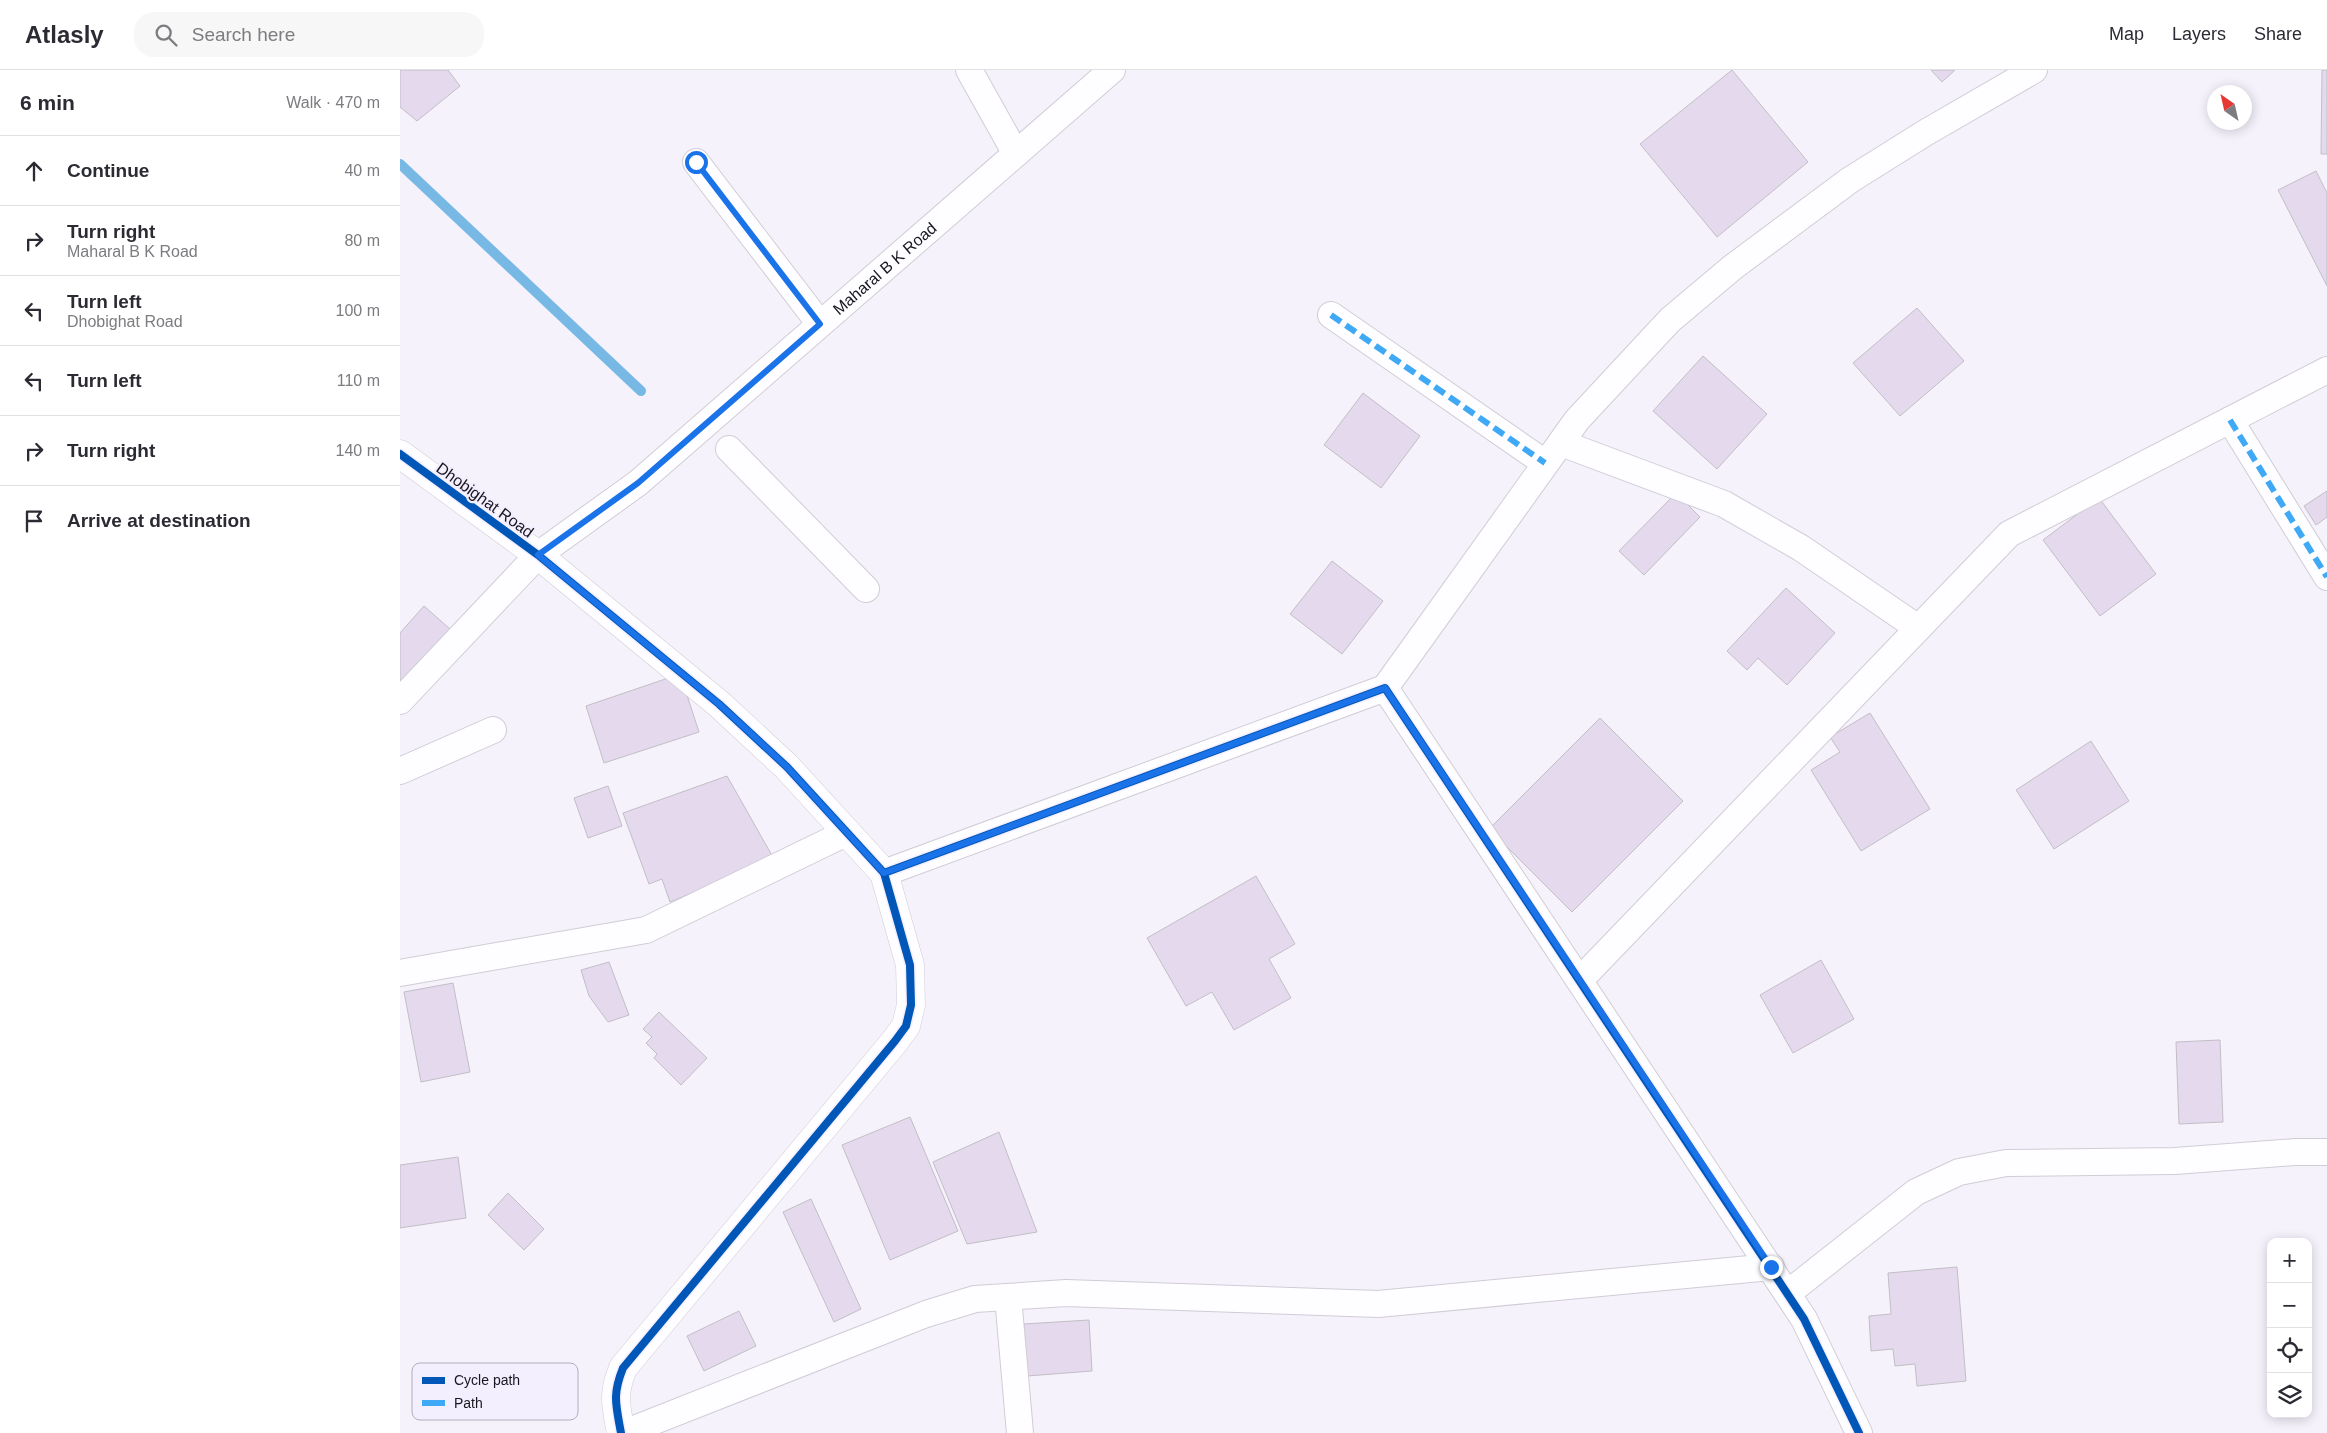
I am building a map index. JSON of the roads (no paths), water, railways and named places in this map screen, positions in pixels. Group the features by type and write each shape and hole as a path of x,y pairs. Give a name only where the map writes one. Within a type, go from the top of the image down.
{"street":[{"path":"969,70 1016,154"},
{"name":"Maharal B K Road","path":"400,700 538,555 638,483 1112,70"},
{"path":"1771,1267 1378,1304 1066,1293 975,1299 926,1314 623,1433 616,1408 616,1387 623,1368 906,1026 911,1005 910,965 884,873 1385,688 1577,420 1670,320 1733,267 1850,180 1924,132 2034,70"},
{"path":"696,162 820,324"},
{"path":"1331,315 1545,463"},
{"path":"1580,980 2010,534 2327,370"},
{"path":"2230,420 2327,577"},
{"path":"1561,443 1724,504 1801,548 1918,628"},
{"path":"730,448 866,588"},
{"name":"Dhobighat Road","path":"400,454 538,555 719,704 787,767 884,873"},
{"path":"1385,688 1804,1318 1859,1433"},
{"path":"400,771 493,730"},
{"path":"400,973 646,930 846,833"},
{"path":"1788,1293 1916,1192 1959,1172 2006,1163 2175,1161 2295,1152 2327,1152"},
{"path":"1008,1297 1020,1433"}],"waterway":[{"path":"400,164 641,391"}]}
